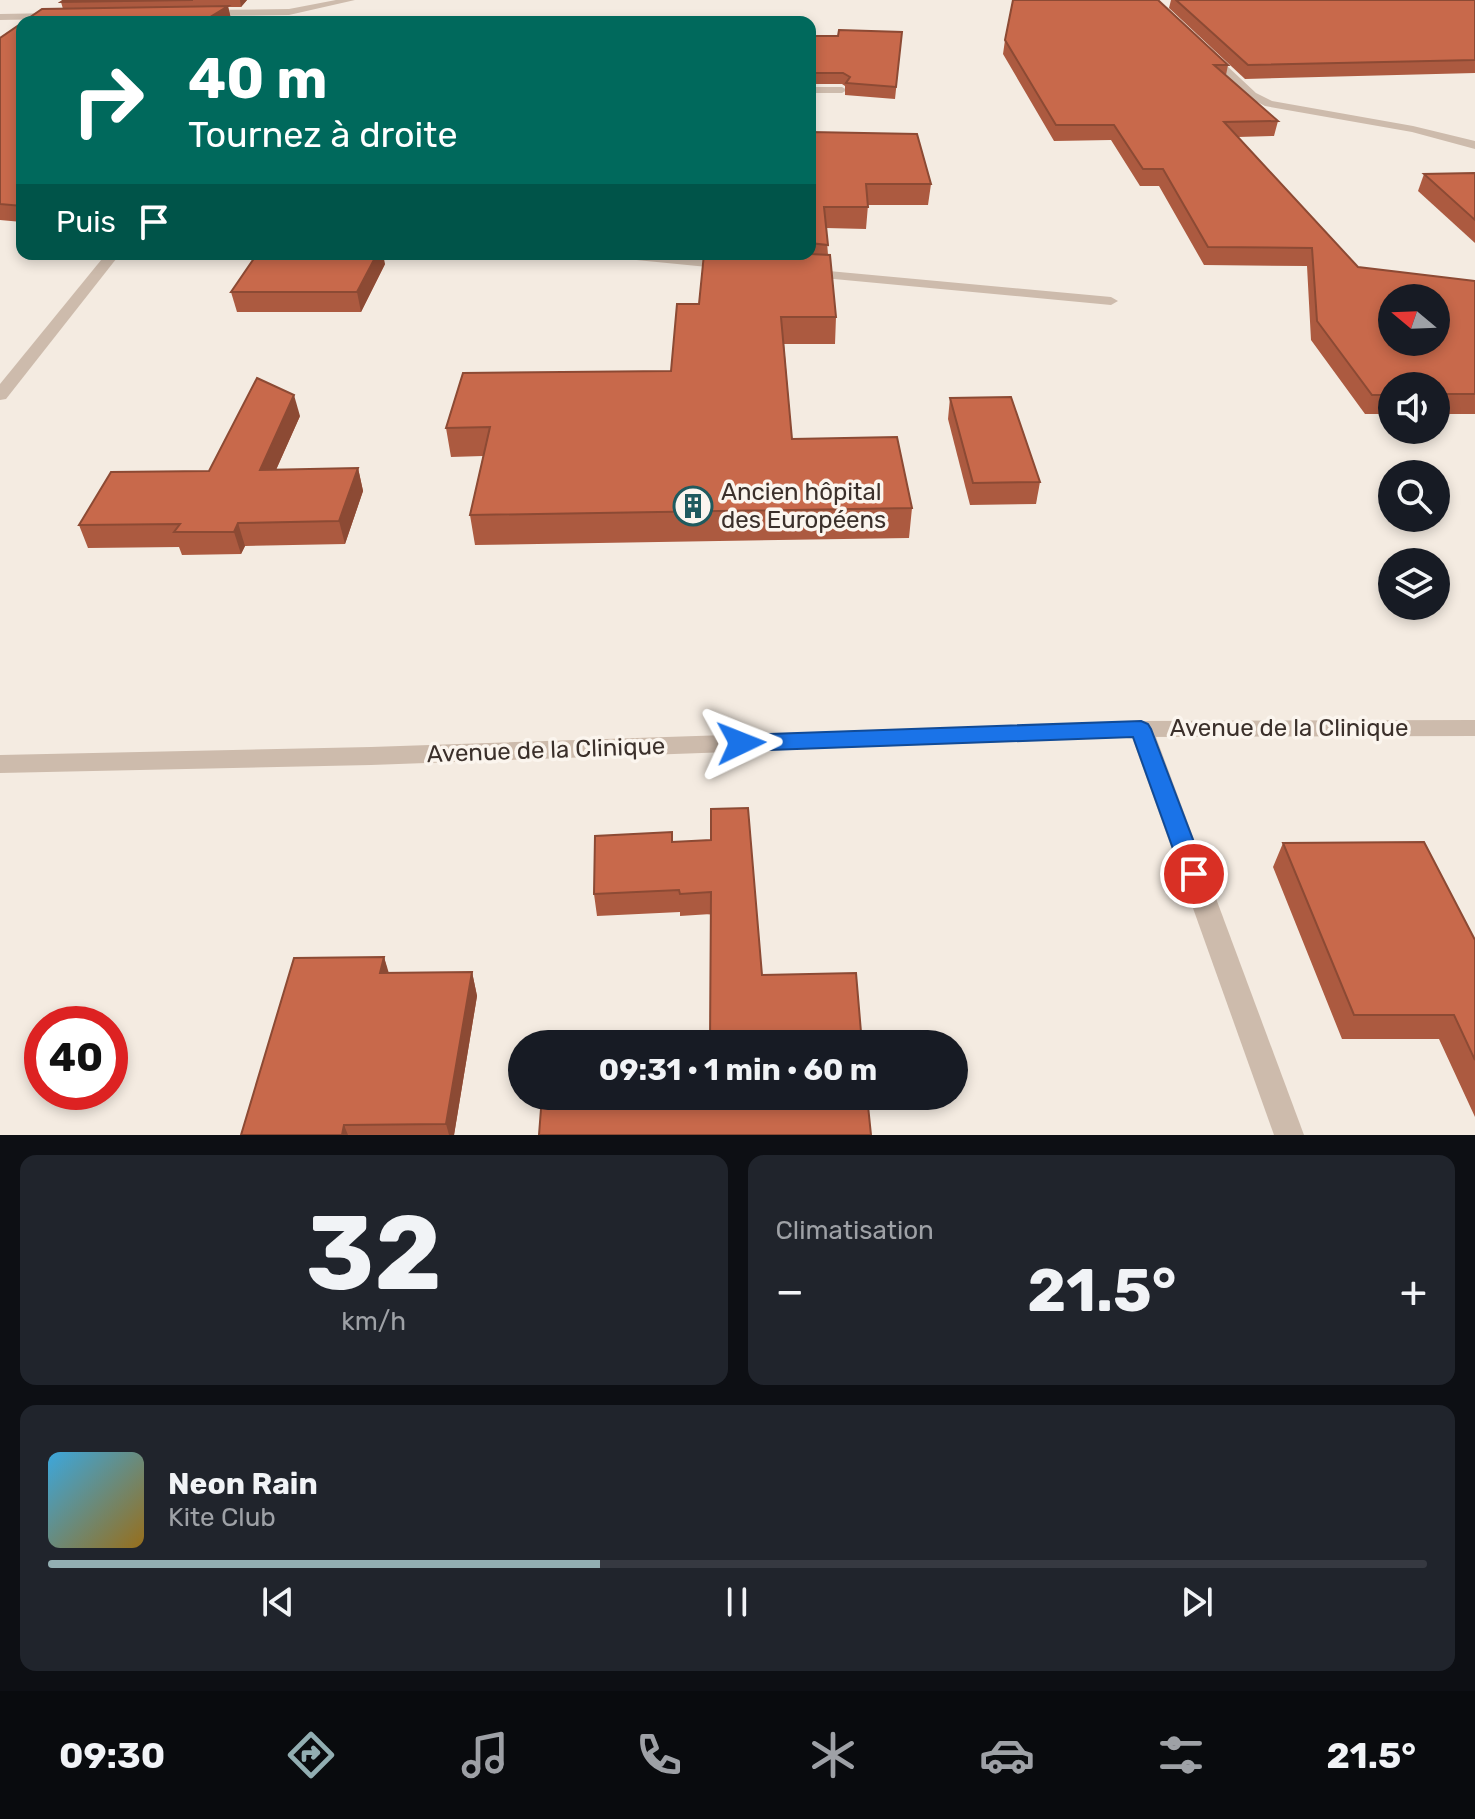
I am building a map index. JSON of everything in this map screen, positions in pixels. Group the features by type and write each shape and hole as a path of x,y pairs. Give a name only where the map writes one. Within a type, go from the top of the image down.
{"street":[{"path":"286,16 299,0"},
{"path":"197,13 289,12 350,0"},
{"path":"1196,42 1252,95 1269,104 1413,129 1475,145"},
{"path":"816,90 842,90"},
{"path":"0,395 108,260"},
{"path":"673,260 749,268"},
{"path":"794,272 1111,301"},
{"name":"Avenue de la Clinique","path":"0,764 371,756 1141,729 1475,728"},
{"path":"1141,729 1289,1135"}],"building":[{"path":"64,0 193,0 61,2"},
{"path":"1013,0 1158,0 1228,65 1214,65 1278,121 1224,122 1358,267 1475,281 1475,394 1450,394 1450,372 1378,372 1378,395 1372,395 1317,321 1312,248 1208,247 1163,169 1143,169 1114,125 1056,125 1005,40"},
{"path":"1176,0 1475,0 1475,60 1248,65"},
{"path":"228,6 212,16 32,16 42,9"},
{"path":"16,27 16,205 0,204 0,38"},
{"path":"839,30 902,32 896,87 846,83 850,77 843,73 816,73 816,36 838,36"},
{"path":"816,132 917,134 931,184 866,184 868,207 824,207 828,245 816,244"},
{"path":"1475,173 1475,220 1424,174"},
{"path":"816,254 830,255 836,317 781,317 792,439 897,437 912,508 470,515 490,427 446,428 463,373 671,371 677,304 699,304 703,260 816,260"},
{"path":"253,260 374,260 357,292 231,292"},
{"path":"257,378 294,395 260,470 358,468 339,521 238,523 234,532 174,532 180,524 79,525 111,472 209,471"},
{"path":"1011,397 1040,482 973,483 950,398"},
{"path":"748,808 762,975 856,973 861,1030 710,1030 711,892 680,894 679,890 594,894 595,836 672,832 672,842 711,840 711,809"},
{"path":"1424,842 1475,940 1475,1060 1454,1015 1354,1015 1283,843"},
{"path":"384,957 380,973 472,972 446,1124 344,1125 342,1135 241,1135 294,958"},
{"path":"541,1110 868,1110 871,1135 539,1135"}],"place":[{"name":"Ancien hôpital des Européens","path":"693,506"}],"route":[{"path":"741,743 1141,729 1194,874"}]}
